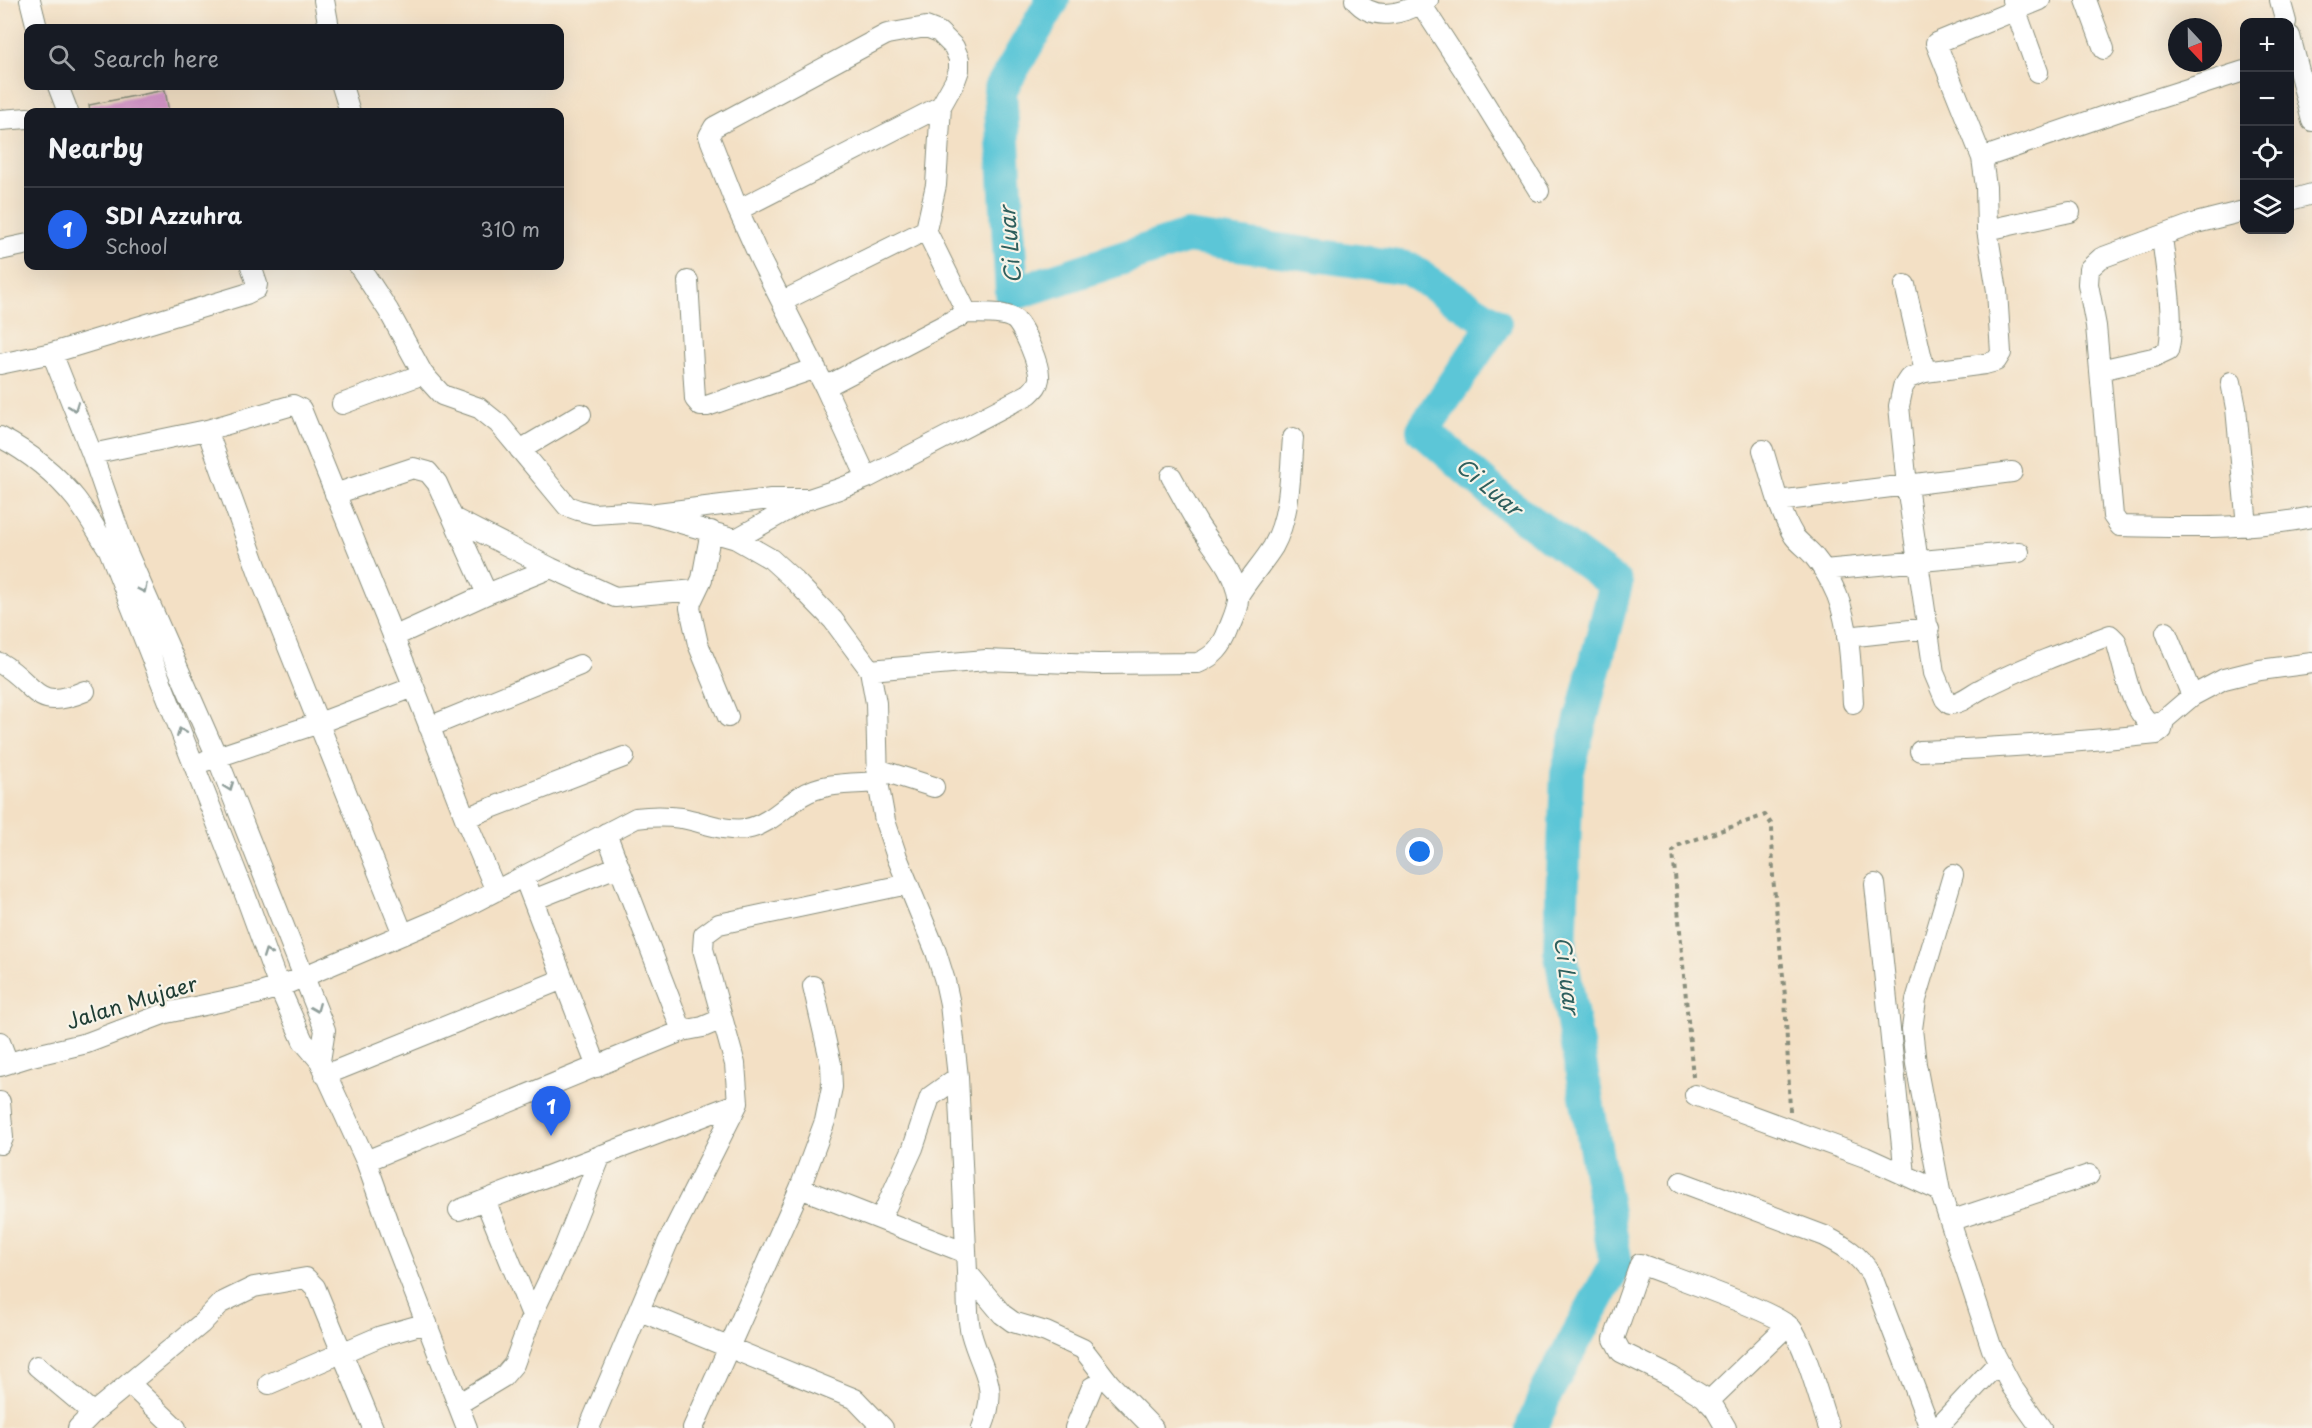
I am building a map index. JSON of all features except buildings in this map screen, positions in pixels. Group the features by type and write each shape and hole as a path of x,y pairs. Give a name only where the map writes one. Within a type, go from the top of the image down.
{"street":[{"path":"30,0 36,24"},
{"path":"324,0 328,24"},
{"path":"1355,0 1361,8 1375,14 1390,14 1424,2 1539,191"},
{"path":"2040,0 2013,5 1936,44 1982,158 1986,187 1987,230 1997,291 2001,352 1996,361 1925,372 1909,378 1902,387 1899,406 1917,561 1935,673 1945,699 1950,704 1958,703 1982,688 2051,657 2110,635 2116,641 2136,706 2150,724 2164,720 2192,696 2224,679 2260,670 2312,663"},
{"path":"2086,0 2104,49"},
{"path":"2280,0 2285,18"},
{"path":"2013,5 2038,72"},
{"path":"867,478 738,210 710,141 709,136 714,127 887,34 926,27 939,32 948,39 959,59 959,70 956,81 941,106 936,185 926,230 967,313"},
{"path":"2294,62 2312,121"},
{"path":"1982,158 2241,72"},
{"path":"60,90 66,108"},
{"path":"343,90 349,108"},
{"path":"738,210 941,106"},
{"path":"0,120 24,118"},
{"path":"2294,199 2312,194"},
{"path":"1987,230 2070,212"},
{"path":"2240,212 2196,223 2101,258 2089,269 2088,284 2096,326 2113,516 2115,522 2120,526 2247,526 2284,523 2312,517"},
{"path":"783,301 926,230"},
{"path":"2100,370 2153,358 2168,351 2170,317 2162,236"},
{"path":"0,250 24,245"},
{"path":"0,364 52,353 246,294 256,289 257,284 252,270"},
{"path":"362,270 388,310 423,374 442,395 479,408 499,424 567,506 594,514 625,512 649,514 736,539 771,559 794,579 833,620 870,670 876,703 878,776 885,821 945,981 958,1077 971,1332 990,1387 990,1402 982,1428"},
{"path":"688,281 695,399 701,406 816,368"},
{"path":"1905,285 1925,372"},
{"path":"736,539 809,499 867,478 1029,394 1036,388 1040,377 1038,367 1017,322 1006,316 967,313 825,387"},
{"path":"52,353 92,454 116,547 194,765 279,987 303,1041 322,1068 366,1161 393,1238 467,1428"},
{"path":"342,404 423,374"},
{"path":"2231,382 2247,526"},
{"path":"92,454 207,430 293,405 303,411 496,891"},
{"path":"520,450 581,414"},
{"path":"207,430 262,582 319,723 398,940"},
{"path":"0,437 44,467 75,498 116,547 217,757 325,1030 322,1068"},
{"path":"870,670 986,660 1098,664 1198,663 1210,658 1219,649 1236,610 1238,596 1273,546 1285,516 1293,438"},
{"path":"1763,450 1778,501 1796,538 1824,570 1837,596 1847,637 1853,703"},
{"path":"335,494 413,468 421,469 434,477 487,594"},
{"path":"1778,501 2012,472"},
{"path":"1171,476 1198,524 1229,571 1238,596"},
{"path":"649,514 771,499 809,499"},
{"path":"453,518 551,568 615,597 696,590"},
{"path":"711,531 702,579 691,602 692,623 698,644 728,717"},
{"path":"1824,570 2019,552"},
{"path":"393,637 551,568"},
{"path":"1847,637 1929,628"},
{"path":"2166,632 2192,696"},
{"path":"0,663 36,693 46,698 66,699 86,691"},
{"path":"429,727 580,665"},
{"path":"194,765 319,723 414,687"},
{"path":"1920,751 2016,748 2157,734 2162,730 2164,720"},
{"path":"465,818 624,757"},
{"path":"878,776 934,787"},
{"name":"Jalan Mujaer","path":"4,1065 87,1043 166,1013 257,994 304,978 398,940 636,818 653,816 681,818 729,829 746,828 780,813 802,796 817,789 878,776"},
{"path":"606,833 682,1031"},
{"path":"533,900 619,866"},
{"path":"1953,875 1916,1000 1912,1029 1916,1064 1940,1191 1998,1363 2041,1428"},
{"path":"524,877 597,1067"},
{"path":"589,1428 668,1242 738,1103 735,1064 703,949 704,935 709,929 720,924 908,884"},
{"path":"1875,884 1905,1175"},
{"path":"322,1068 563,979"},
{"path":"693,1428 800,1188 825,1120 832,1087 831,1064 813,986"},
{"path":"366,1161 682,1031 703,1027 722,1019"},
{"path":"0,1042 4,1065"},
{"path":"881,1218 913,1148 930,1097 958,1077"},
{"path":"1695,1095 1865,1157 1940,1191"},
{"path":"0,1102 3,1138 0,1144"},
{"path":"459,1210 738,1103"},
{"path":"458,1404 503,1377 514,1364 532,1315 564,1248 601,1155"},
{"path":"1950,1221 2089,1175"},
{"path":"1681,1182 1825,1236 1845,1246 1861,1258 1871,1274 1930,1428"},
{"path":"800,1188 881,1218 967,1262 1002,1314 1013,1322 1046,1332 1083,1349 1110,1384 1153,1428"},
{"path":"485,1200 532,1315"},
{"path":"1726,1428 1708,1402 1684,1384 1621,1352 1615,1343 1614,1339 1640,1264 1767,1314 1788,1325 1799,1341 1829,1428"},
{"path":"78,1428 201,1324 221,1303 254,1287 306,1278 315,1287 373,1428"},
{"path":"640,1311 855,1399 883,1428"},
{"path":"269,1384 381,1336 427,1323"},
{"path":"1708,1402 1788,1325"},
{"path":"1937,1428 1998,1363"},
{"path":"37,1366 93,1413"},
{"path":"129,1383 176,1428"},
{"path":"1075,1428 1092,1387"}],"path":[{"path":"1695,1095 1673,852 1677,846 1765,815 1772,825 1773,877 1785,996 1791,1130"}],"waterway":[{"name":"Ci Luar","path":"1053,0 1000,90 1012,294 1187,237 1407,268 1495,324 1423,430 1503,501 1616,584 1567,774 1560,950 1616,1264 1546,1393 1532,1428"}],"place":[{"name":"SDI Azzuhra","path":"551,1136"}]}
